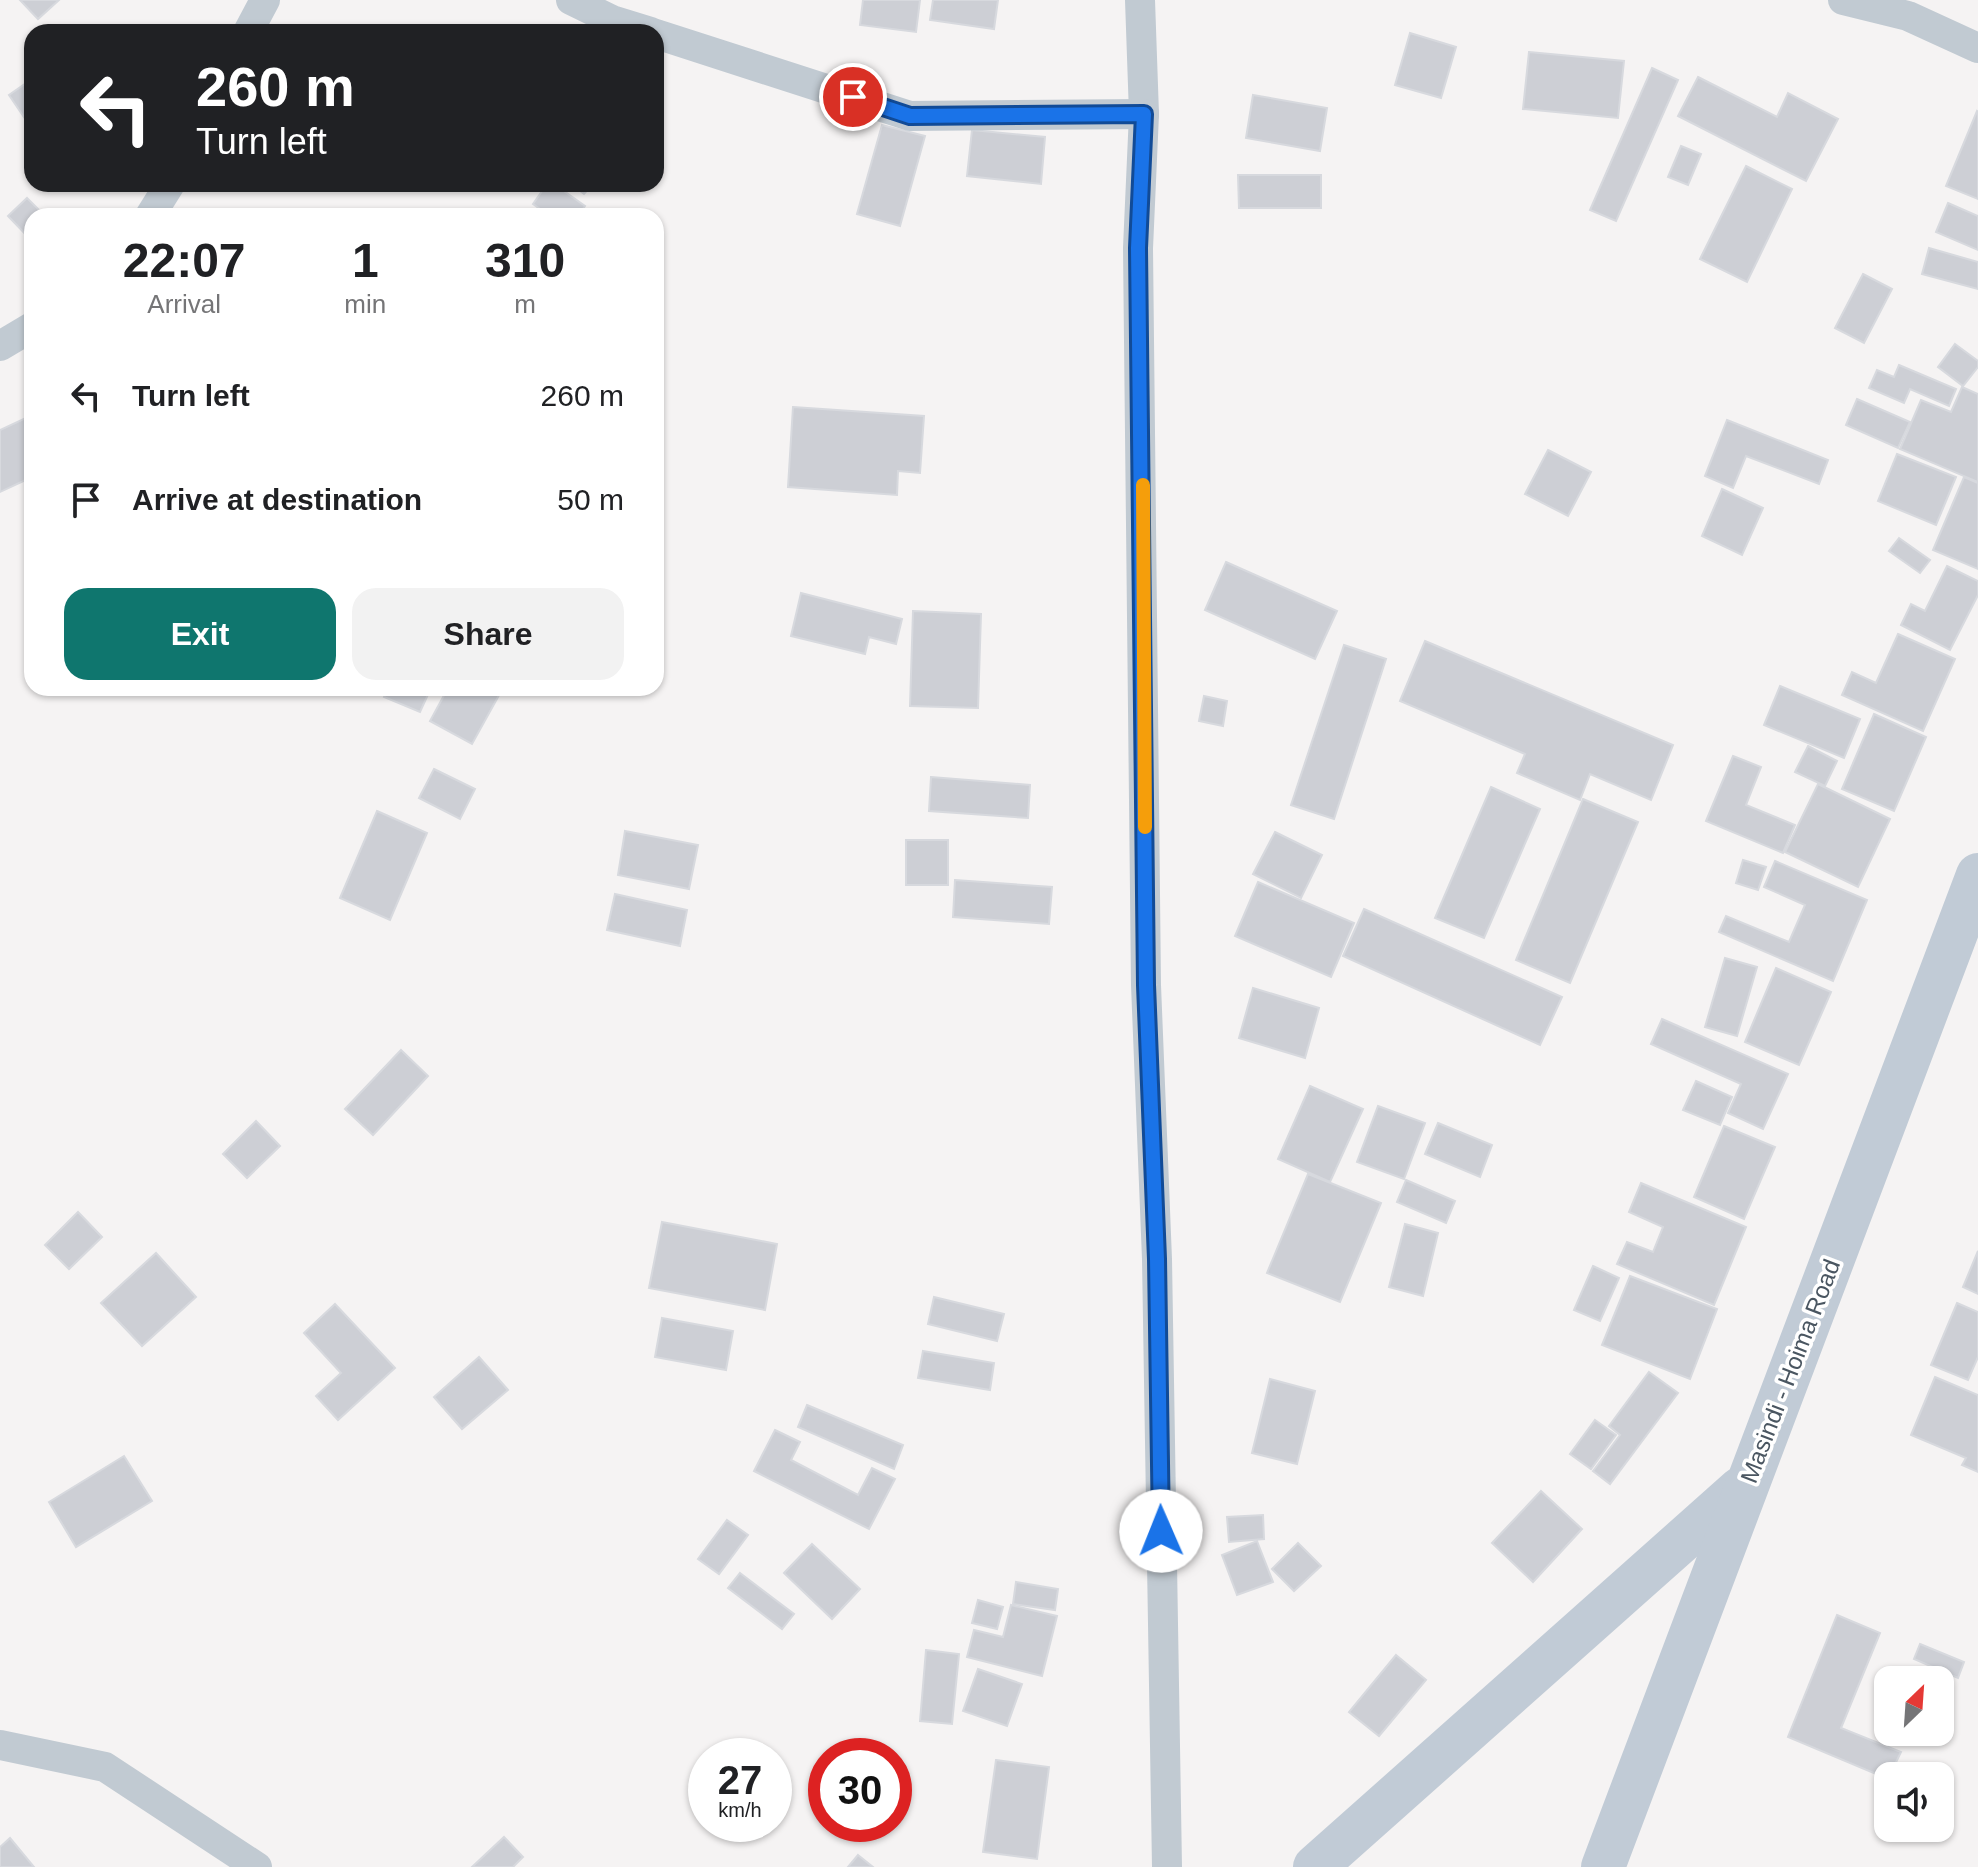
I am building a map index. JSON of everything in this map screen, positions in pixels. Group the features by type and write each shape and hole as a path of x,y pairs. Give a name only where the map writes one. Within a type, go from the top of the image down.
{"main road":[{"name":"Masindi - Hoima Road","path":"1603,1867 1978,875"},
{"path":"1315,1867 1748,1482"}],"street":[{"path":"252,24 265,0"},
{"path":"571,0 631,24"},
{"path":"1140,0 1144,114 1138,248 1146,985 1175,1864"},
{"path":"1843,0 1908,16 1978,48"},
{"path":"664,37 910,116 1144,114"},
{"path":"0,346 24,332"},
{"path":"0,1745 105,1767 257,1867"}],"building":[{"path":"20,0 59,0 38,19"},
{"path":"863,0 920,0 916,32 860,25"},
{"path":"933,0 998,0 994,29 930,20"},
{"path":"1410,33 1456,47 1441,98 1395,85"},
{"path":"1529,52 1624,61 1618,118 1523,109"},
{"path":"1652,68 1678,80 1616,221 1590,210"},
{"path":"1698,77 1777,117 1788,93 1838,119 1806,181 1678,116"},
{"path":"24,85 24,117 9,95"},
{"path":"1253,95 1327,108 1320,151 1246,138"},
{"path":"1978,112 1978,199 1946,186"},
{"path":"882,125 925,136 900,226 857,214"},
{"path":"972,130 1045,137 1041,184 967,176"},
{"path":"1681,146 1701,154 1688,185 1668,177"},
{"path":"1746,166 1792,189 1747,282 1700,259"},
{"path":"1238,175 1321,175 1321,208 1239,208"},
{"path":"541,192 565,192 585,206 539,208 533,204"},
{"path":"27,198 37,208 24,208 24,233 8,216"},
{"path":"1948,203 1978,216 1978,250 1936,232"},
{"path":"1929,248 1978,262 1978,289 1922,274"},
{"path":"1863,274 1892,289 1864,343 1835,328"},
{"path":"1955,344 1978,361 1978,367 1963,386 1938,367"},
{"path":"1899,365 1956,389 1949,406 1910,389 1904,403 1869,388 1877,370 1894,377"},
{"path":"1962,387 1978,394 1978,482 1900,449 1921,400 1951,412"},
{"path":"1857,399 1910,422 1898,448 1846,425"},
{"path":"793,407 924,416 920,473 898,471 897,495 788,487"},
{"path":"24,419 24,481 0,492 0,430"},
{"path":"1727,420 1828,460 1819,484 1746,456 1733,488 1705,476"},
{"path":"1548,450 1591,472 1568,516 1525,494"},
{"path":"1897,454 1956,477 1936,525 1878,501"},
{"path":"1964,477 1978,483 1978,569 1933,550"},
{"path":"1722,489 1763,508 1742,555 1702,536"},
{"path":"1899,538 1930,560 1920,573 1889,551"},
{"path":"1226,562 1337,611 1315,659 1205,610"},
{"path":"1947,566 1978,581 1978,595 1950,650 1901,625 1911,604 1925,611"},
{"path":"801,593 902,619 896,644 869,637 865,654 791,636"},
{"path":"913,611 981,614 978,708 910,706"},
{"path":"1898,634 1955,659 1923,731 1842,695 1852,672 1876,683"},
{"path":"1425,641 1673,745 1651,800 1590,774 1580,800 1517,773 1525,754 1400,701"},
{"path":"1344,645 1386,659 1334,819 1291,805"},
{"path":"1780,686 1860,719 1844,758 1764,725"},
{"path":"384,696 427,696 420,712"},
{"path":"444,696 499,696 472,744 430,721"},
{"path":"1204,696 1227,701 1223,726 1199,721"},
{"path":"1874,714 1926,737 1894,811 1842,789"},
{"path":"1808,746 1837,761 1825,786 1795,772"},
{"path":"1733,756 1761,767 1746,805 1795,825 1783,853 1706,821"},
{"path":"434,769 475,789 460,819 419,798"},
{"path":"931,777 1030,785 1028,818 929,811"},
{"path":"1818,784 1890,819 1858,887 1785,852"},
{"path":"1491,787 1540,809 1484,938 1435,918"},
{"path":"1583,799 1638,822 1570,983 1516,960"},
{"path":"377,811 427,833 390,920 340,898"},
{"path":"625,831 698,845 689,889 618,875"},
{"path":"1275,832 1322,855 1301,898 1253,874"},
{"path":"906,840 948,840 948,885 906,885"},
{"path":"1743,860 1766,867 1758,890 1736,883"},
{"path":"1775,861 1867,900 1833,981 1719,932 1726,916 1789,942 1805,905 1764,887"},
{"path":"955,880 1052,887 1049,924 953,917"},
{"path":"1258,882 1354,923 1331,977 1235,936"},
{"path":"615,894 687,910 680,946 607,930"},
{"path":"1364,909 1562,997 1540,1045 1343,956"},
{"path":"1725,958 1757,967 1737,1036 1705,1027"},
{"path":"1776,968 1831,992 1799,1065 1745,1042"},
{"path":"1253,988 1319,1008 1305,1058 1239,1038"},
{"path":"1662,1019 1788,1074 1763,1129 1728,1113 1741,1084 1651,1044"},
{"path":"401,1050 428,1076 373,1135 345,1109"},
{"path":"1696,1081 1732,1097 1720,1125 1683,1110"},
{"path":"1310,1086 1363,1109 1330,1182 1278,1159"},
{"path":"1378,1106 1425,1123 1404,1179 1357,1162"},
{"path":"256,1121 280,1146 247,1178 223,1154"},
{"path":"1438,1123 1492,1145 1480,1177 1425,1154"},
{"path":"1724,1126 1775,1147 1744,1219 1694,1197"},
{"path":"1308,1174 1381,1203 1340,1302 1267,1273"},
{"path":"1406,1180 1455,1201 1446,1223 1397,1202"},
{"path":"1641,1183 1746,1227 1714,1305 1617,1264 1627,1242 1653,1252 1663,1227 1629,1212"},
{"path":"78,1212 102,1237 69,1269 45,1245"},
{"path":"662,1222 777,1244 765,1310 649,1288"},
{"path":"1405,1224 1438,1233 1423,1296 1389,1287"},
{"path":"1978,1251 1978,1294 1963,1287"},
{"path":"156,1253 196,1297 142,1346 101,1303"},
{"path":"1593,1266 1619,1278 1600,1321 1574,1310"},
{"path":"1630,1276 1717,1309 1690,1379 1602,1345"},
{"path":"934,1297 1004,1314 997,1341 928,1324"},
{"path":"1957,1303 1978,1312 1978,1357 1968,1380 1931,1365"},
{"path":"335,1304 395,1368 338,1420 316,1396 341,1373 304,1333"},
{"path":"662,1318 733,1331 726,1370 655,1357"},
{"path":"923,1351 994,1363 990,1390 918,1378"},
{"path":"479,1357 508,1390 462,1429 434,1397"},
{"path":"1649,1372 1678,1393 1610,1484 1593,1471 1620,1435 1609,1426"},
{"path":"1935,1377 1978,1395 1978,1472 1962,1465 1966,1458 1911,1435"},
{"path":"1270,1379 1315,1391 1297,1464 1252,1453"},
{"path":"807,1405 903,1445 894,1469 798,1427"},
{"path":"1595,1420 1616,1435 1591,1469 1570,1454"},
{"path":"775,1430 800,1442 791,1460 858,1495 872,1468 895,1479 869,1529 754,1471"},
{"path":"124,1456 152,1501 76,1547 49,1502"},
{"path":"1541,1491 1582,1529 1533,1582 1492,1543"},
{"path":"1263,1515 1264,1539 1229,1542 1227,1517"},
{"path":"727,1520 748,1535 719,1574 698,1559"},
{"path":"1257,1541 1273,1582 1237,1595 1222,1555"},
{"path":"1298,1543 1321,1566 1294,1591 1272,1569"},
{"path":"812,1544 860,1589 832,1619 784,1573"},
{"path":"740,1573 794,1614 782,1629 728,1588"},
{"path":"1016,1582 1058,1589 1055,1610 1013,1604"},
{"path":"978,1600 1003,1607 997,1629 972,1623"},
{"path":"1011,1605 1057,1616 1042,1676 967,1657 974,1630 1003,1637"},
{"path":"1837,1615 1880,1633 1841,1728 1874,1741 1874,1746 1886,1746 1901,1752 1896,1762 1874,1762 1874,1773 1788,1737"},
{"path":"1920,1644 1964,1662 1958,1678 1954,1676 1954,1666 1930,1666 1914,1659"},
{"path":"926,1650 959,1654 952,1724 920,1721"},
{"path":"1396,1655 1426,1680 1379,1736 1349,1712"},
{"path":"978,1669 1022,1684 1007,1726 963,1711"},
{"path":"996,1760 1049,1767 1037,1859 983,1852"},
{"path":"504,1837 523,1857 513,1867 472,1867"},
{"path":"10,1838 34,1867 0,1867 0,1847"},
{"path":"858,1855 873,1867 848,1867"}],"slow traffic":[{"path":"1143,485 1145,827"}],"route":[{"path":"853,97 910,116 1144,114 1138,248 1143,473 1146,985 1157,1259 1161,1531"}]}
